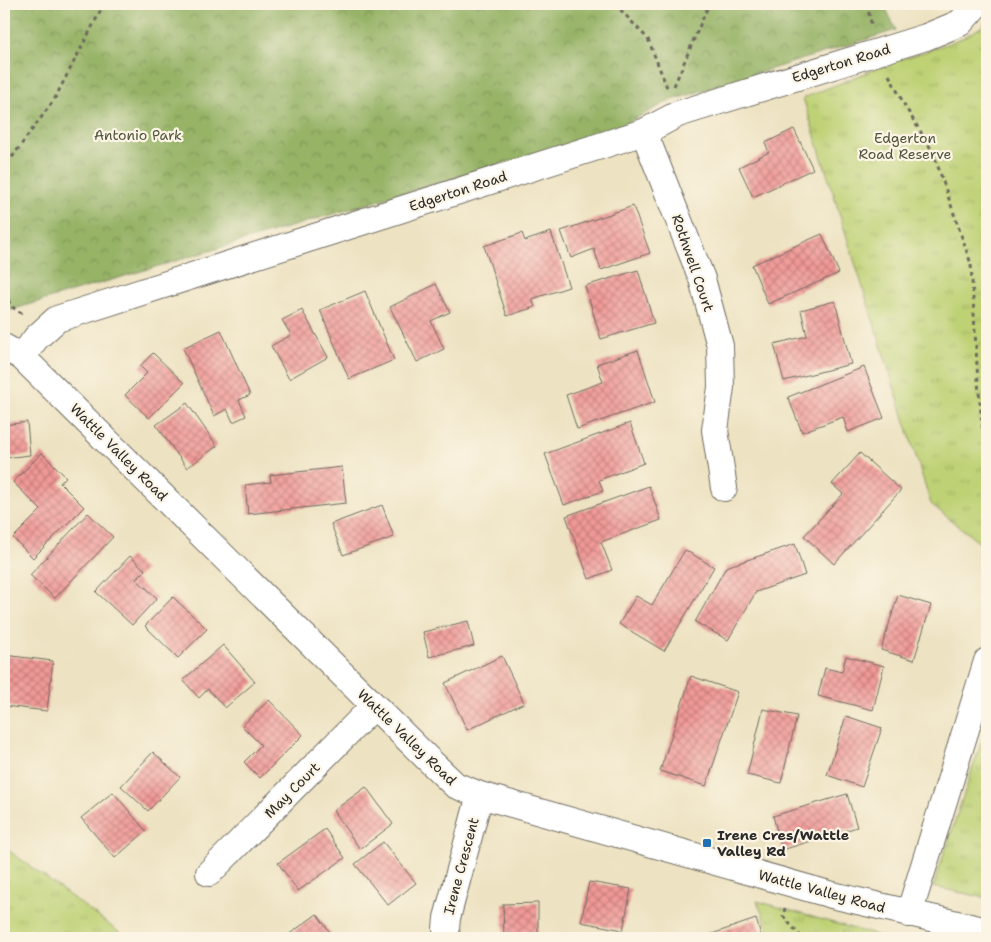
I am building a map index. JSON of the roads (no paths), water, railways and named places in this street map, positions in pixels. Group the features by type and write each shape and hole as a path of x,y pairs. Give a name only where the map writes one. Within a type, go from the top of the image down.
{"street":[{"name":"Edgerton Road","path":"13,352 36,338 57,319 644,132 678,114 926,37 960,23 976,4"},
{"name":"Rothwell Court","path":"644,132 702,279 720,346 721,387 716,430 724,488"},
{"name":"Wattle Valley Road","path":"13,352 455,785 480,795 832,895 987,932"},
{"path":"909,914 987,662"},
{"name":"May Court","path":"209,874 374,706"},
{"name":"Irene Crescent","path":"447,938 447,918 480,795"}],"place":[{"name":"Irene Cres/Wattle Valley Rd","path":"707,843"}],"park label":[{"name":"Antonio Park","path":"138,135"},
{"name":"Edgerton Road Reserve","path":"905,146"}]}
